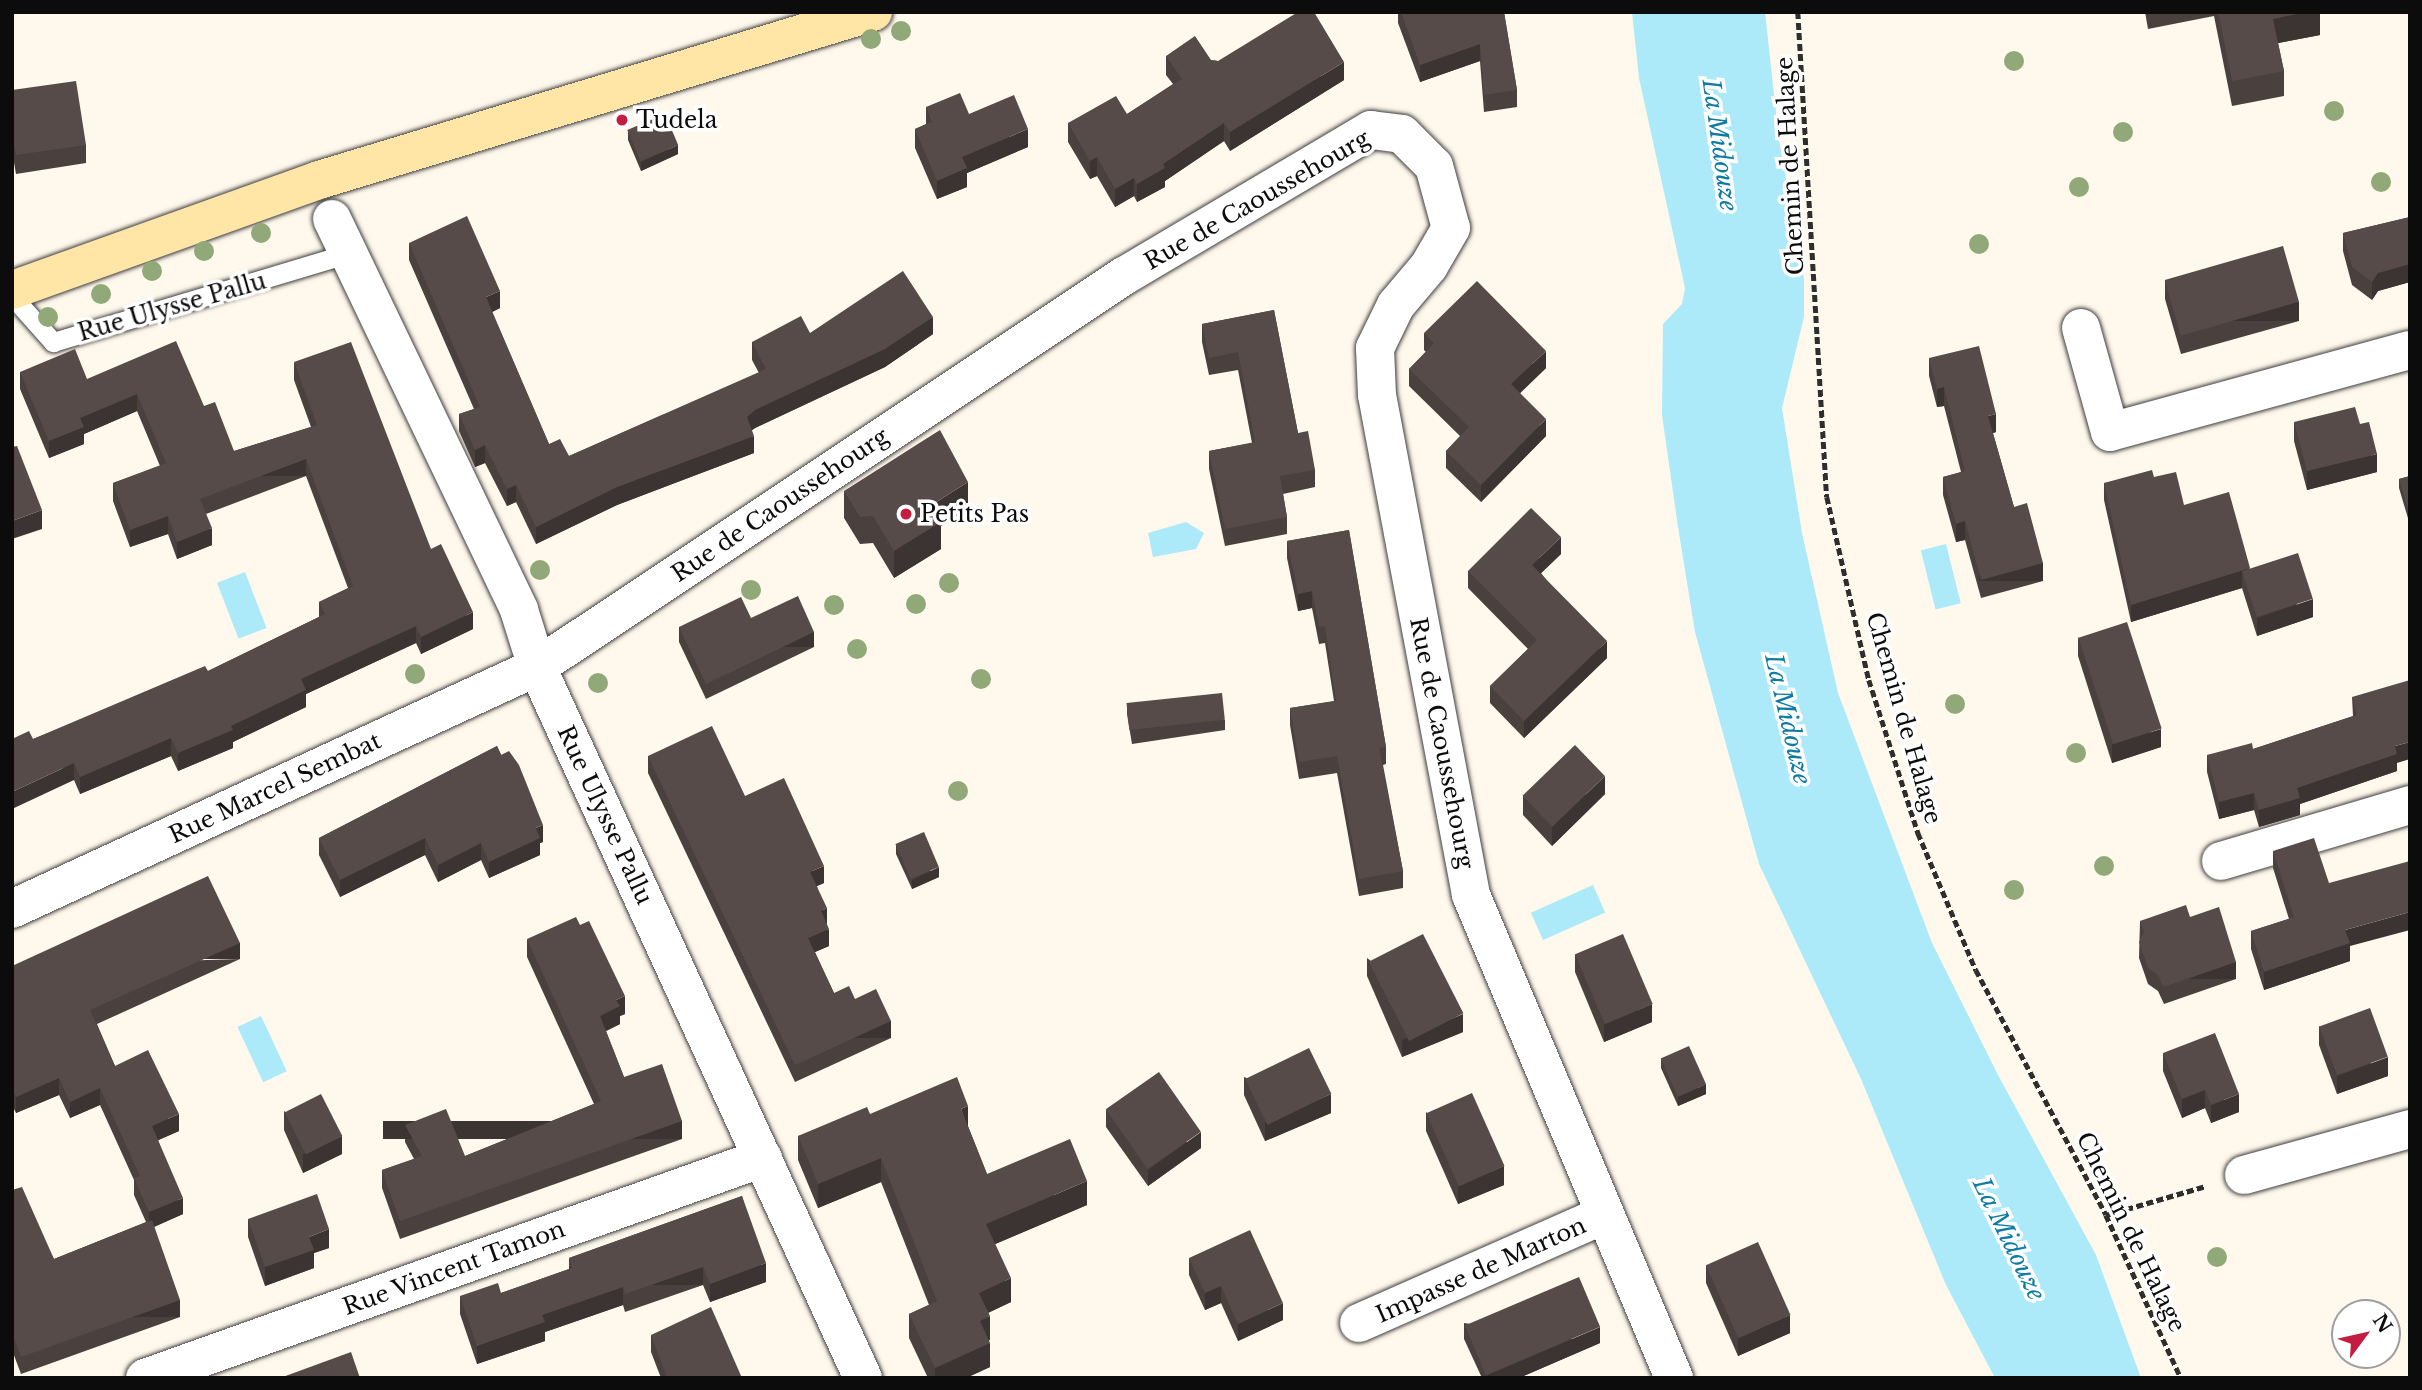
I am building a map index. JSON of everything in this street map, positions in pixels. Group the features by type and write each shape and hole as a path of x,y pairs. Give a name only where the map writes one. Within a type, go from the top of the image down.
{"main road":[{"path":"12,290 319,180 873,12"}],"street":[{"name":"Rue de Caoussehourg","path":"537,667 1124,276 1371,130 1402,134 1434,166 1451,228 1429,266 1396,305 1374,348 1379,409 1471,895 1602,1216 1674,1378"},
{"name":"Rue Ulysse Pallu","path":"332,219 519,610 537,667 863,1378"},
{"path":"2081,328 2110,432 2410,350"},
{"name":"Rue Marcel Sembat","path":"12,909 537,667"},
{"path":"2221,861 2410,804"},
{"path":"2245,1175 2410,1129"},
{"name":"Rue Vincent Tamon","path":"145,1378 763,1158"},
{"name":"Impasse de Marton","path":"1359,1324 1602,1216"}],"lane":[{"name":"Rue Ulysse Pallu","path":"12,296 53,342 349,253"}],"path":[{"name":"Chemin de Halage","path":"1798,12 1827,497 1869,680 1918,833 1976,970 2106,1215 2181,1378"},
{"path":"2106,1215 2245,1175"}],"water":[{"name":"La Midouze","path":"1632,12 1765,12 1779,140 1804,279 1804,317 1782,408 1802,533 1838,693 1932,943 1998,1075 2096,1255 2141,1378 1995,1378 1946,1285 1861,1079 1759,864 1695,632 1678,527 1662,415 1663,324 1682,304 1685,288 1639,78"},
{"path":"1186,522 1204,533 1196,549 1153,557 1148,533"},
{"path":"1946,544 1961,603 1936,609 1921,550"},
{"path":"245,572 267,628 238,639 217,583"},
{"path":"1593,885 1605,912 1543,940 1531,913"},
{"path":"261,1016 287,1071 263,1082 237,1027"}],"building":[{"path":"1298,12 1314,12 1344,62 1230,132 1224,123 1163,164 1165,168 1137,184 1134,178 1115,189 1097,157 1090,161 1068,123 1116,96 1127,114 1182,79 1166,56 1195,36 1211,60 1218,61"},
{"path":"1401,12 1504,12 1517,90 1484,95 1480,44 1420,65"},
{"path":"2218,12 2305,12 2273,19 2284,71 2232,81"},
{"path":"76,81 86,145 16,155 12,132 12,90"},
{"path":"960,93 969,114 1014,95 1028,129 962,157 967,168 937,181 915,129 932,122 926,107"},
{"path":"665,114 678,145 641,161 627,130"},
{"path":"467,216 500,291 486,297 549,444 560,439 569,456 766,369 752,342 801,316 810,333 903,271 933,317 885,349 755,410 747,417 754,436 617,487 536,527 516,485 507,489 485,445 475,450 459,414 480,407 409,243"},
{"path":"2410,217 2410,264 2378,273 2372,282 2352,267 2343,233"},
{"path":"2283,246 2299,302 2181,336 2165,280"},
{"path":"1477,281 1546,351 1511,384 1546,419 1481,485 1446,451 1469,427 1409,369 1434,343 1424,333"},
{"path":"1274,310 1298,433 1308,431 1315,470 1280,476 1287,517 1225,529 1209,451 1255,442 1238,352 1209,358 1202,324"},
{"path":"176,341 204,406 215,402 234,451 317,425 294,362 351,342 431,549 441,544 473,612 421,637 416,626 301,679 306,690 231,726 233,730 178,753 171,738 80,777 74,763 12,792 12,739 29,731 33,739 205,666 208,671 325,614 319,602 353,586 306,459 200,499 212,528 177,542 168,516 130,530 113,483 166,463 137,394 80,418 84,427 49,441 20,372 75,349 87,379"},
{"path":"1979,346 1996,414 1988,416 2014,507 2027,503 2043,563 1981,580 1965,521 1956,524 1943,477 1965,471 1944,387 1937,389 1929,358"},
{"path":"2355,407 2360,424 2369,422 2377,454 2307,471 2294,422"},
{"path":"940,430 968,482 930,506 941,522 894,551 873,516 860,517 844,491"},
{"path":"17,446 42,510 12,521 12,447"},
{"path":"2152,470 2154,477 2176,472 2184,505 2229,492 2250,568 2131,605 2104,483"},
{"path":"2410,476 2410,516 2399,479"},
{"path":"1531,508 1561,537 1532,565 1607,641 1524,721 1490,686 1537,640 1468,571"},
{"path":"1349,530 1386,747 1379,748 1403,871 1359,879 1337,756 1299,762 1290,708 1336,701 1325,626 1319,627 1312,591 1298,594 1287,541"},
{"path":"2298,553 2313,599 2257,617 2242,571"},
{"path":"798,596 814,632 706,684 679,627 741,597 751,618"},
{"path":"2127,622 2162,729 2113,744 2078,638"},
{"path":"2410,680 2410,742 2395,746 2397,754 2297,788 2300,798 2259,810 2254,793 2219,802 2207,755 2252,743 2253,749 2357,715 2352,697"},
{"path":"1222,693 1225,720 1129,730 1127,703"},
{"path":"712,726 745,796 784,778 824,866 810,872 827,908 821,911 829,929 808,938 834,993 849,986 855,999 876,989 891,1021 795,1065 648,756"},
{"path":"1575,745 1605,776 1552,827 1522,796"},
{"path":"497,746 501,755 509,751 519,765 543,825 536,828 540,838 489,862 481,843 438,865 425,838 340,880 319,838"},
{"path":"924,832 939,867 910,879 895,844"},
{"path":"2314,838 2329,883 2410,861 2410,912 2345,930 2350,943 2264,972 2251,931 2294,917 2273,851"},
{"path":"208,876 240,943 90,1010 115,1066 148,1050 179,1114 152,1126 183,1198 149,1212 134,1178 140,1176 100,1088 70,1102 59,1078 16,1097 12,1088 12,966"},
{"path":"2186,905 2190,917 2219,907 2236,962 2164,987 2158,975 2148,968 2139,942 2144,932 2140,921"},
{"path":"576,917 580,925 589,921 625,996 616,1000 620,1006 600,1016 624,1077 662,1064 682,1121 400,1221 382,1170 422,1156 405,1125 446,1109 465,1156 601,1101 527,939"},
{"path":"1423,934 1463,1013 1409,1041 1369,962"},
{"path":"1623,934 1653,1004 1605,1024 1575,954"},
{"path":"2370,1008 2388,1057 2337,1075 2319,1026"},
{"path":"2215,1033 2239,1094 2211,1105 2205,1090 2182,1099 2163,1053"},
{"path":"1689,1046 1706,1084 1678,1097 1661,1059"},
{"path":"1309,1048 1331,1094 1268,1125 1245,1079"},
{"path":"1159,1072 1201,1132 1148,1169 1106,1109"},
{"path":"957,1077 968,1106 961,1109 987,1174 1070,1139 1087,1181 986,1224 1011,1278 979,1293 990,1316 980,1321 990,1343 935,1368 909,1314 937,1301 881,1158 818,1184 798,1136 867,1107 870,1114"},
{"path":"1472,1093 1505,1166 1459,1186 1426,1113"},
{"path":"321,1094 342,1136 306,1154 284,1113"},
{"path":"22,1187 54,1259 152,1220 180,1300 21,1357 12,1333 12,1190"},
{"path":"317,1194 329,1229 309,1237 314,1250 265,1267 248,1219"},
{"path":"742,1196 766,1263 710,1284 703,1267 625,1294 623,1287 542,1315 545,1322 477,1346 460,1296 498,1283 501,1293 572,1268 569,1258"},
{"path":"1250,1230 1283,1303 1238,1324 1221,1286 1205,1293 1189,1258"},
{"path":"1758,1242 1791,1315 1738,1338 1706,1265"},
{"path":"1579,1277 1600,1327 1486,1375 1465,1325"},
{"path":"711,1307 742,1378 667,1378 651,1335"},
{"path":"351,1352 360,1378 280,1378"}],"place":[{"name":"Tudela","path":"622,120"},
{"name":"Petits Pas","path":"906,514"}]}
